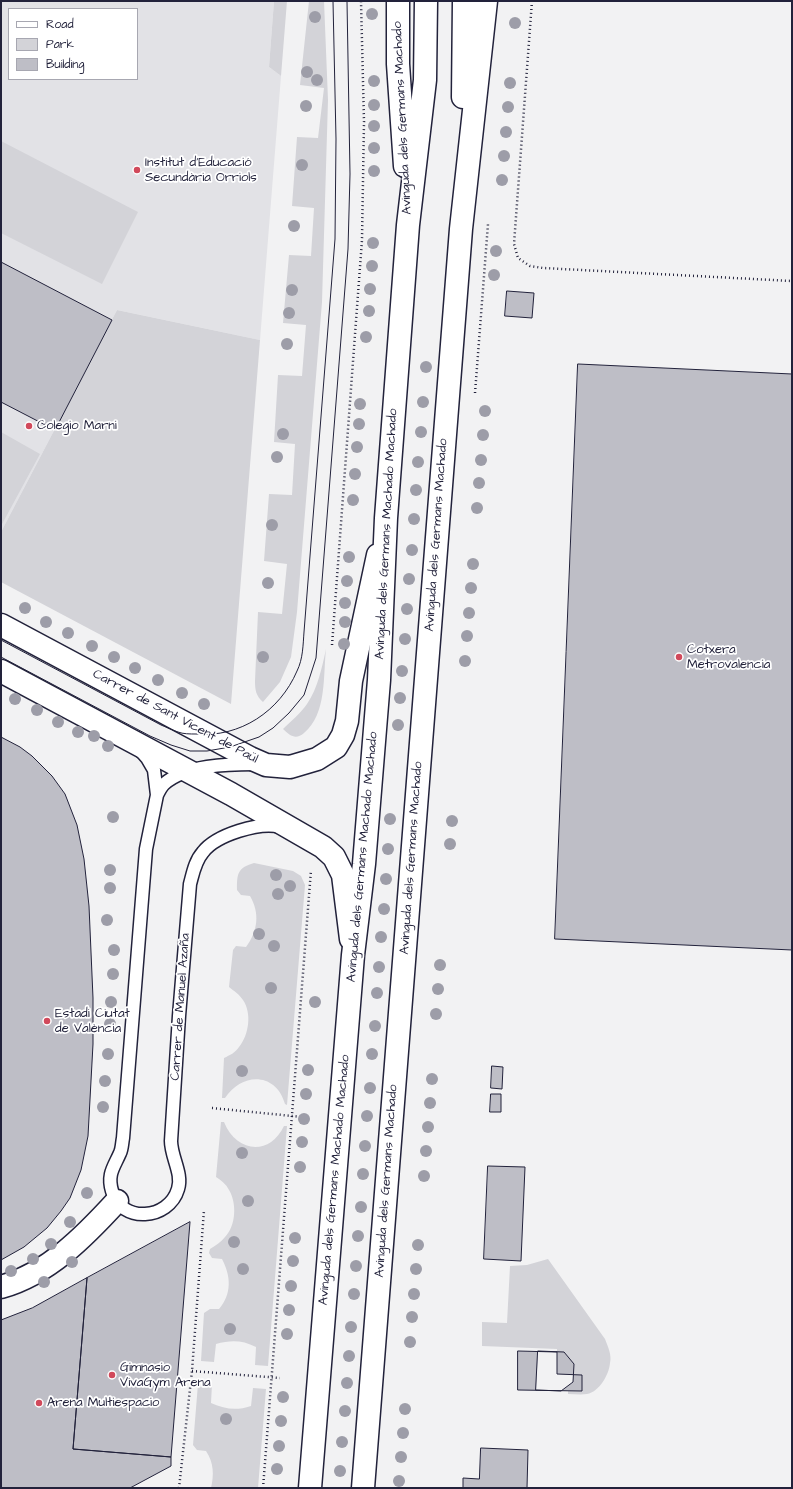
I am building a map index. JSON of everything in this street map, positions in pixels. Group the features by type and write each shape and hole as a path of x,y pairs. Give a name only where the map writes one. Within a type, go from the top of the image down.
{"main road":[{"name":"Avinguda dels Germans Machado","path":"398,1 398,64 408,225"},
{"name":"Avinguda dels Germans Machado","path":"408,225 425,80 426,1"},
{"name":"Avinguda dels Germans Machado","path":"461,229 464,1"},
{"name":"Avinguda dels Germans Machado","path":"363,1488 461,229 486,1"},
{"name":"Avinguda dels Germans Machado Machado","path":"310,1488 353,955 364,864 379,680 386,518 408,225"},
{"name":"Carrer de Sant Vicent de Paül","path":"1,625 250,758 266,764 290,766 317,759 336,747 344,735 351,681 386,518"},
{"path":"1,670 231,794 323,847 334,857 343,875 353,955"},
{"path":"1,1287 9,1285 50,1264 87,1233 117,1201"}],"lane":[{"path":"117,1201 112,1191 110,1180 112,1168 121,1151 122,1145 146,849 157,795 154,770 147,758 131,741"},
{"path":"157,795 164,784 187,771 221,766 266,764"},
{"name":"Carrer de Manuel Azaña","path":"117,1201 125,1209 136,1214 146,1215 167,1207 174,1198 178,1188 179,1176 172,1154 171,1141 179,1016 190,892 194,867 202,852 213,842 242,831 261,826 276,826 298,832"}],"path":[{"path":"331,649 362,240 364,122 361,1"},
{"path":"532,1 514,244 518,258 530,266 543,268 792,281"},
{"path":"263,1488 311,868"},
{"path":"212,1108 302,1116"},
{"path":"179,1488 192,1371 204,1210"},
{"path":"192,1371 280,1378"}],"shaded area":[{"name":"Institut d'Educació Secundària Orriols","path":"1,1 274,1 269,67 281,76 260,340 117,310 1,532"}],"green space":[{"path":"274,1 287,1 281,76 269,67"},
{"path":"309,1 324,1 328,100 322,302 297,612 291,657 280,682 263,702 257,695 255,684 258,612 282,614 287,564 264,561 269,494 292,495 295,444 274,442 278,375 302,376 306,325 283,323 289,255 311,256 314,208 292,206 297,137 318,138 324,88 300,85"},
{"path":"1,141 138,212 102,284 1,233"},
{"path":"117,310 260,340 231,704 1,582 1,532"},
{"path":"1,432 40,454 1,526"},
{"path":"326,649 324,682 317,716 311,725 301,735 296,737 288,734 283,729 302,711 311,698 319,677"},
{"path":"254,863 293,871 301,876 305,885 287,1105 285,1104 281,1093 274,1086 267,1081 258,1079 240,1083 232,1089 225,1098 222,1098 224,1058 239,1047 245,1036 248,1024 248,1011 246,1005 240,996 229,987 233,950 236,946 246,947 255,928 256,915 253,902 250,896 241,895 237,890 239,872 244,867"},
{"path":"221,1122 224,1122 229,1132 236,1140 244,1145 253,1147 270,1143 278,1136 284,1126 287,1126 268,1366 255,1365 256,1347 236,1341 216,1344 214,1362 201,1361 204,1313 210,1309 219,1309 226,1297 229,1285 227,1272 222,1259 212,1258 209,1253 210,1249 222,1240 229,1232 234,1214 232,1195 223,1182 216,1177"},
{"path":"548,1259 605,1339 609,1351 610,1360 608,1373 603,1382 591,1393 568,1394 568,1391 582,1391 582,1375 557,1374 557,1349 482,1346 482,1322 507,1323 510,1266 527,1265"},
{"path":"198,1384 212,1384 211,1403 231,1409 251,1406 253,1388 266,1389 258,1488 211,1488 213,1474 211,1460 206,1451 197,1450 193,1445"}],"building":[{"name":"Colegio Marni","path":"1,262 112,320 55,430 1,402"},
{"path":"507,291 534,293 532,318 505,316"},
{"name":"Cotxera Metrovalencia","path":"578,364 792,374 792,950 555,939"},
{"name":"Estadi Ciutat de València","path":"1,737 20,747 32,756 52,776 65,794 77,825 84,859 89,906 93,998 93,1044 88,1136 81,1170 70,1198 47,1228 24,1247 1,1260"},
{"path":"492,1066 503,1067 502,1089 491,1088"},
{"path":"491,1094 501,1094 501,1112 490,1112"},
{"path":"488,1166 525,1167 521,1261 484,1259"},
{"path":"190,1222 171,1457 73,1449 87,1278"},
{"name":"Arena Multiespacio","path":"87,1278 73,1449 171,1457 171,1466 130,1488 1,1488 1,1320 32,1308"},
{"path":"518,1351 557,1352 557,1374 582,1375 582,1391 518,1390"},
{"path":"538,1351 564,1352 574,1364 573,1382 561,1391 536,1390"},
{"path":"481,1448 528,1450 527,1488 463,1488 463,1478 479,1479"}],"tram line":[{"path":"1,640 161,725 184,734 212,734 243,726 257,719 269,710 290,685 302,657 335,239 336,139 333,1"},
{"path":"1,657 150,736 190,751 207,751 230,747 259,737 273,728 289,713 304,695 316,658 348,249 350,174 347,1"}],"place":[{"name":"Institut d'Educació Secundària Orriols","path":"137,170"},
{"name":"Colegio Marni","path":"29,426"},
{"name":"Cotxera Metrovalencia","path":"679,657"},
{"name":"Estadi Ciutat de València","path":"47,1021"},
{"name":"Gimnasio VivaGym Arena","path":"112,1375"},
{"name":"Arena Multiespacio","path":"39,1403"}]}
